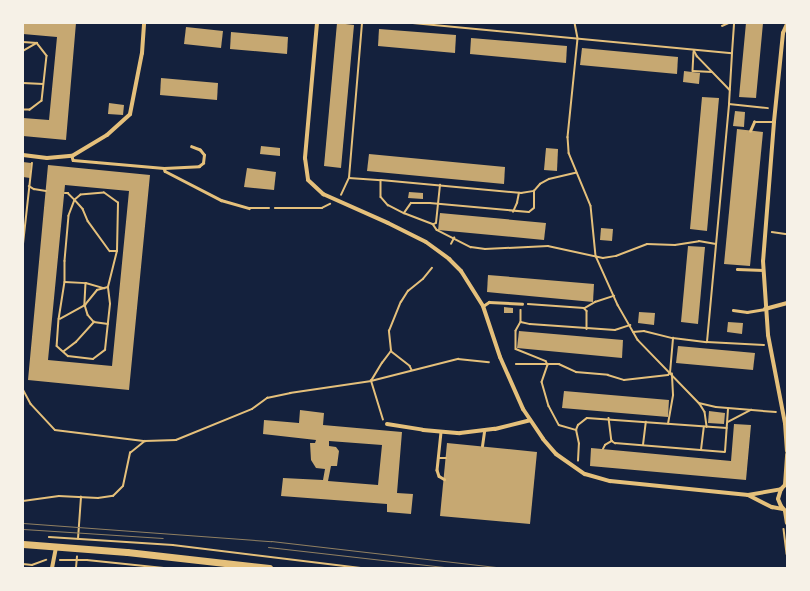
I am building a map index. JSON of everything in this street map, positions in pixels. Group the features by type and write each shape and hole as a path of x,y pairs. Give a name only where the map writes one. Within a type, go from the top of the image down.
{"street":[{"path":"23,155 72,156 107,135 130,114 142,54 144,23"},
{"path":"317,23 306,152 306,171 308,180 323,194 426,242 449,259 467,278 483,306 507,374 523,410 556,454 585,474 610,482 748,495 781,489"},
{"path":"787,24 783,33 775,108 764,232 763,270 769,344 786,425 787,451"},
{"path":"765,308 787,303"},
{"path":"387,424 441,432 484,431 520,424 530,420"},
{"path":"787,454 786,484 781,489 778,499 785,511 787,524"},
{"path":"748,495 772,507 785,511"},
{"path":"23,544 127,552 269,568"},
{"path":"52,568 55,560 56,547"}],"lane":[{"path":"750,131 754,122 774,122"},
{"path":"72,156 73,160 164,168 199,166 203,163 204,155 200,150 192,147"},
{"path":"164,168 165,172 221,200 249,208 269,208"},
{"path":"737,269 763,270"},
{"path":"483,306 489,302 522,304"},
{"path":"733,310 747,312 765,308"},
{"path":"482,446 484,431"},
{"path":"441,432 438,475 444,479"},
{"path":"438,458 446,458"}],"path":[{"path":"269,208 322,208 338,201 349,178 362,23"},
{"path":"413,23 694,50 732,52"},
{"path":"575,23 578,38 568,137 569,153 591,206 596,256 614,296 633,332 645,348 699,403 705,412 707,427"},
{"path":"722,26 729,23"},
{"path":"707,342 729,104 734,23"},
{"path":"23,42 37,43 47,56 42,101 30,110 23,110"},
{"path":"23,51 37,43"},
{"path":"694,50 697,56 730,90"},
{"path":"694,50 693,71 713,72"},
{"path":"23,83 44,84"},
{"path":"729,104 775,108"},
{"path":"23,244 33,156"},
{"path":"349,178 519,193 534,191 544,181 576,172"},
{"path":"381,180 381,197 388,205 433,224 437,230 471,247 548,246 609,258 647,244 675,245 699,242 716,244"},
{"path":"433,224 436,223 440,185"},
{"path":"29,186 34,189 46,191"},
{"path":"404,213 411,203 438,204 513,212 529,212 533,210 535,203 534,191"},
{"path":"65,193 68,193 83,209 88,221 110,251 117,251"},
{"path":"513,212 519,193"},
{"path":"104,194 118,203 117,251 108,286 110,304 106,350 93,359 68,356 57,346 59,320 65,282 65,260 69,216 75,200 81,195 104,194"},
{"path":"764,232 787,234"},
{"path":"451,244 454,238"},
{"path":"387,424 381,418 371,381 391,351 389,331 394,315 408,291 424,279 432,268"},
{"path":"65,282 86,282 104,288"},
{"path":"86,282 85,305 88,315 94,322 108,324"},
{"path":"59,320 85,305 96,290 108,286"},
{"path":"548,365 546,361 516,349 516,331 521,322 522,304 584,308 595,302 614,296"},
{"path":"584,308 587,311 587,329"},
{"path":"63,352 76,342 94,322"},
{"path":"521,322 587,329 615,330 630,325"},
{"path":"633,332 644,331 673,338 707,342 769,344"},
{"path":"668,424 673,394 671,374 673,338"},
{"path":"391,351 410,366 412,370"},
{"path":"23,389 31,404 55,430 145,441 176,440 252,409 267,398 290,393 371,381 458,359 489,362"},
{"path":"516,364 561,364 576,372 608,375 624,380 671,374"},
{"path":"548,365 542,382 549,406 560,425 576,430"},
{"path":"699,403 716,408 780,412"},
{"path":"603,450 605,444 612,441 615,443 725,452 728,408"},
{"path":"728,422 751,410"},
{"path":"575,466 578,462 579,444 576,430 578,426 587,418 609,418 727,428"},
{"path":"609,418 612,441"},
{"path":"643,445 646,422"},
{"path":"701,450 704,427"},
{"path":"23,501 59,496 98,498 113,496 123,486 130,453 145,441"},
{"path":"80,522 81,497"},
{"path":"787,524 783,526 787,554"},
{"path":"44,536 173,545 361,568"},
{"path":"23,564 32,565 41,560 87,560 164,568"}],"building":[{"path":"23,23 76,23 66,140 23,136 23,118 49,120 57,37 23,34"},
{"path":"337,23 354,25 341,168 324,166"},
{"path":"746,23 763,23 756,98 739,97"},
{"path":"186,27 223,31 221,48 184,44"},
{"path":"379,29 456,35 455,53 378,46"},
{"path":"231,32 288,37 287,54 230,49"},
{"path":"471,38 567,46 566,63 470,54"},
{"path":"582,48 678,57 677,74 580,65"},
{"path":"684,71 700,73 699,84 683,82"},
{"path":"161,78 218,83 217,100 160,95"},
{"path":"702,97 719,98 707,231 690,229"},
{"path":"109,103 124,105 123,115 108,114"},
{"path":"735,111 745,112 744,127 733,126"},
{"path":"737,129 763,132 750,266 724,264"},
{"path":"261,146 280,148 280,156 260,154"},
{"path":"546,148 558,149 557,171 544,170"},
{"path":"369,154 505,167 504,184 367,171"},
{"path":"23,162 31,163 30,178 23,177"},
{"path":"48,165 150,175 129,390 28,380","holes":["65,185 129,191 112,366 48,360"]},
{"path":"247,168 276,172 274,190 244,187"},
{"path":"409,192 423,193 423,199 408,198"},
{"path":"440,213 546,223 544,240 438,230"},
{"path":"601,228 613,229 612,241 600,240"},
{"path":"688,246 705,247 698,324 681,322"},
{"path":"488,275 594,284 593,302 487,292"},
{"path":"504,307 513,308 513,313 504,313"},
{"path":"639,312 655,313 654,325 638,323"},
{"path":"728,322 743,323 742,334 727,332"},
{"path":"519,331 623,340 622,358 517,348"},
{"path":"678,346 755,353 753,370 676,363"},
{"path":"564,391 669,400 668,417 562,408"},
{"path":"300,410 324,413 323,425 402,432 397,493 413,494 411,514 387,512 387,504 281,496 283,478 323,480 325,469 316,468 311,460 310,443 315,443 316,440 263,434 264,420 299,423","holes":["329,441 382,445 378,485 328,481 331,466 337,466 339,451 336,447 329,446"]},
{"path":"709,411 725,413 724,424 708,423"},
{"path":"734,424 751,425 746,480 590,466 591,448 731,461"},
{"path":"447,443 537,452 530,524 440,516"}],"tram line":[{"path":"23,523 271,541 504,568"},
{"path":"23,529 163,538"},
{"path":"268,547 453,568"}]}
